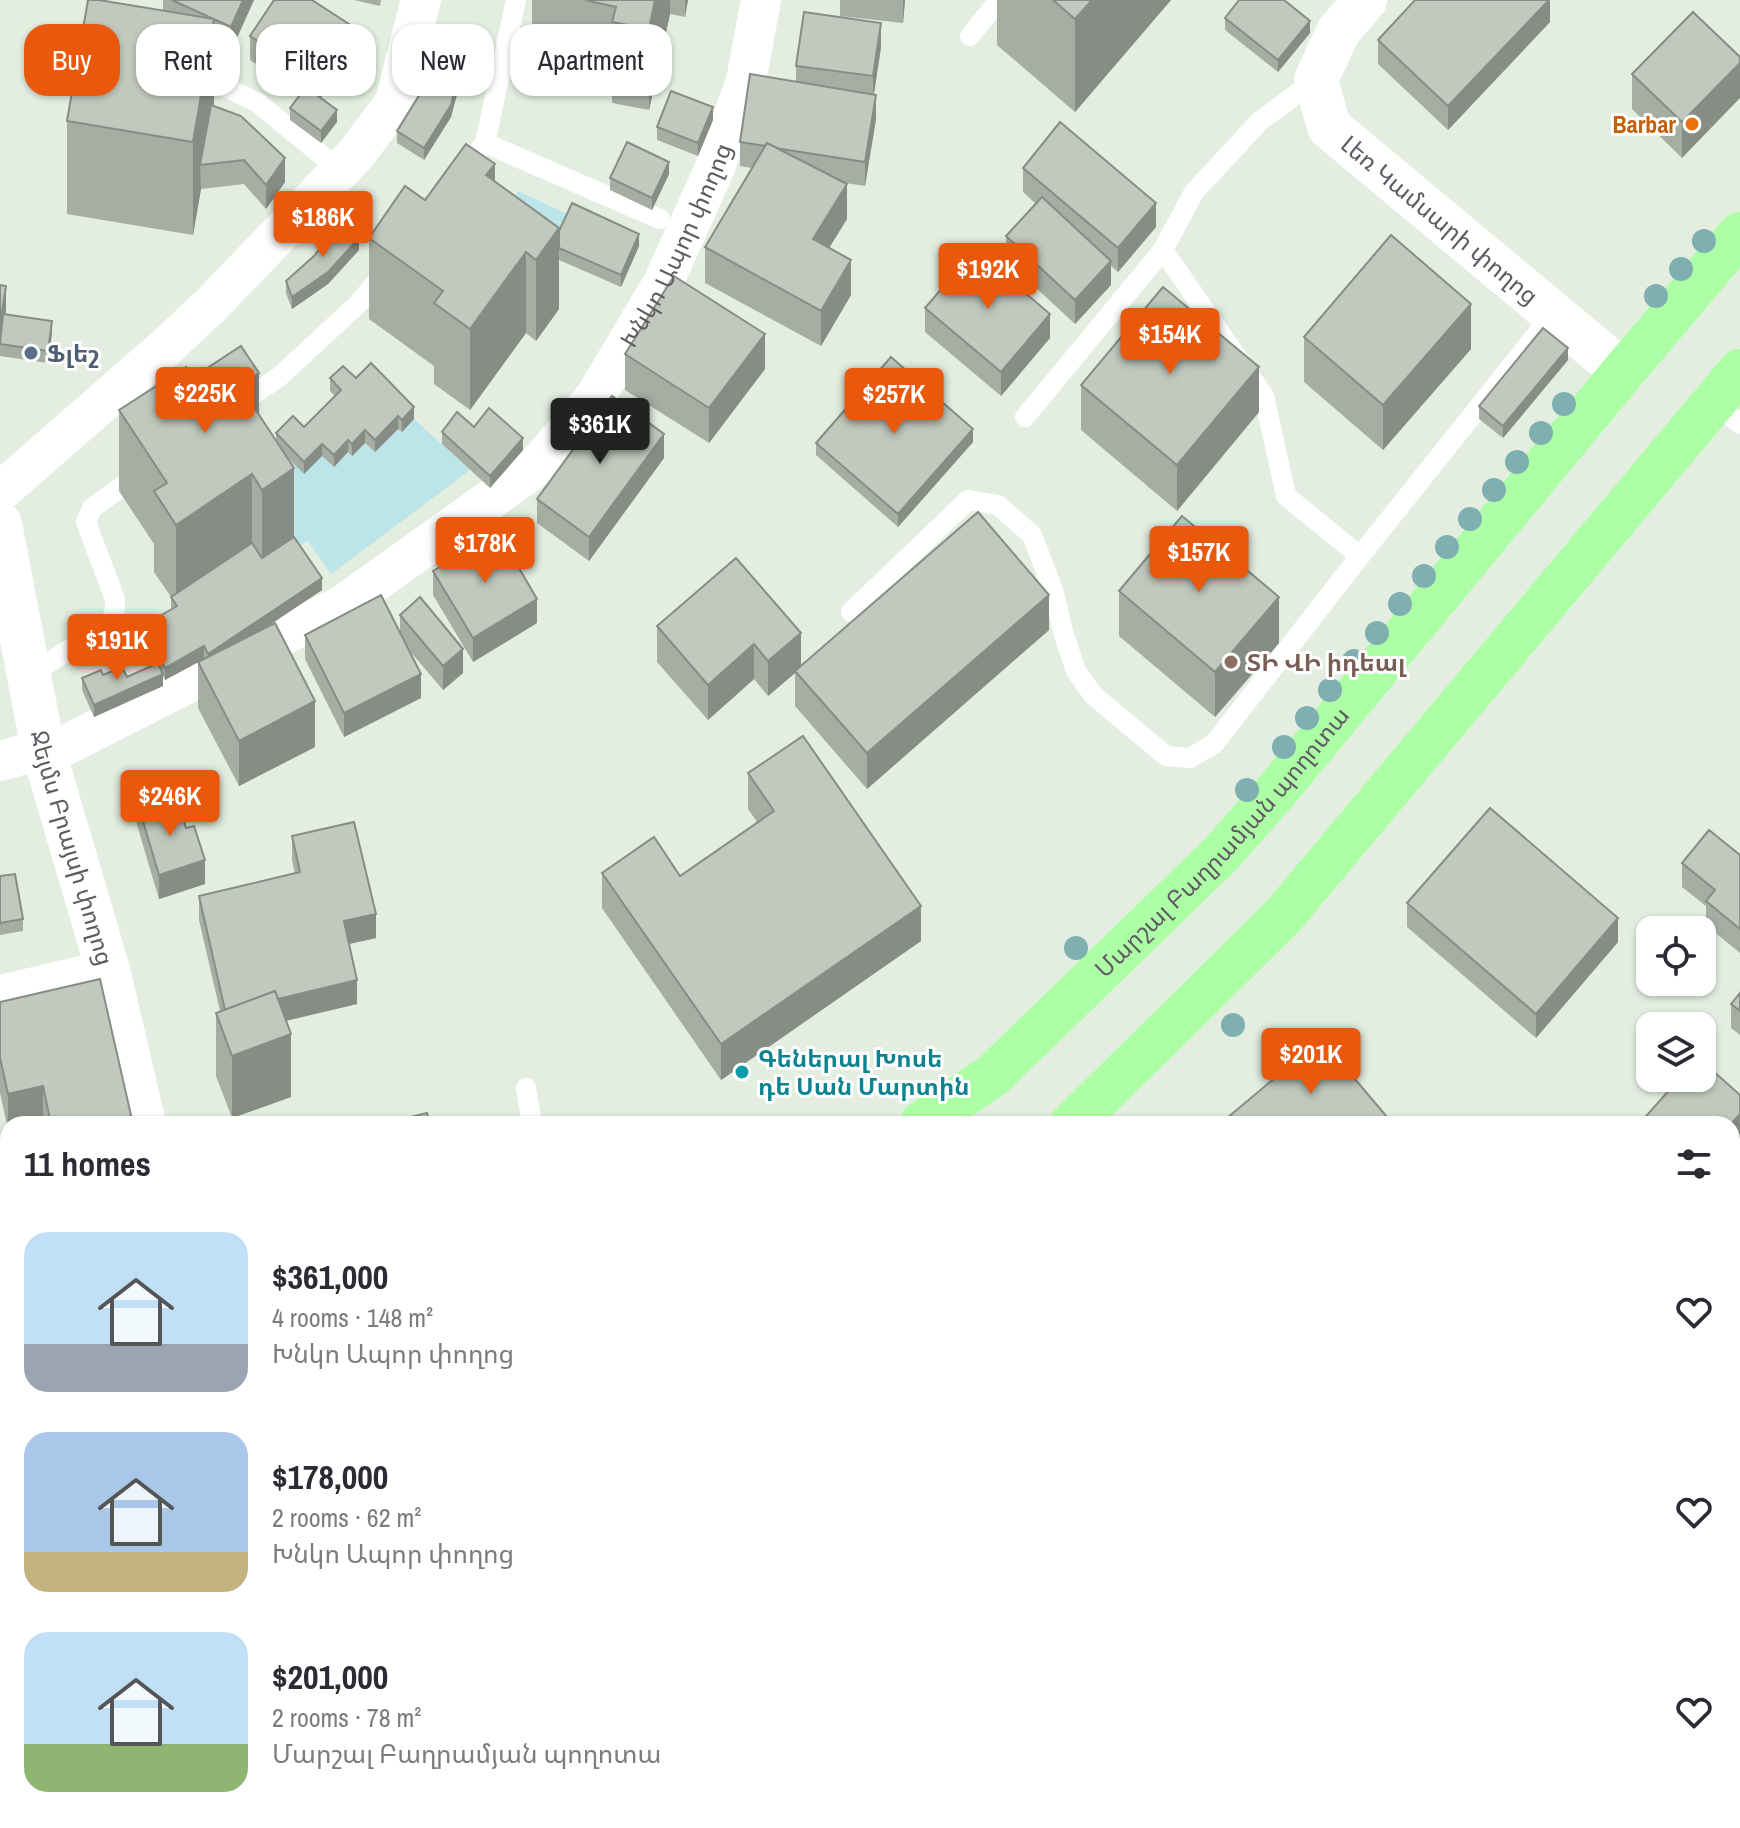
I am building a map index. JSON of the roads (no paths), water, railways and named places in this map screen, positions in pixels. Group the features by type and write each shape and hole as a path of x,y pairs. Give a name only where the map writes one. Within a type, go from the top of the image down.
{"main road":[{"name":"Մարշալ Բաղրամյան պողոտա","path":"933,1116 993,1075 1220,855 1740,234"},
{"path":"1080,1116 1283,916 1731,399"}],"street":[{"path":"0,492 213,303 356,154 395,102 421,0"},
{"name":"Խնկո Ապոր փողոց","path":"0,761 62,747 343,605 536,467 595,397 663,283 714,170 746,81 761,0"},
{"path":"1316,80 1338,32 1365,0"},
{"name":"Լեռ Կամսարի փողոց","path":"1316,80 1329,127 1623,372"},
{"name":"Ջեյմս Բրայսի փողոց","path":"0,524 43,749 108,970 142,1116"},
{"path":"0,995 108,970"}],"lane":[{"path":"446,192 485,143 516,0"},
{"path":"970,36 999,0"},
{"path":"1025,417 1163,250 1194,192 1260,121 1316,80"},
{"path":"240,94 258,103 341,171"},
{"path":"485,143 660,219"},
{"path":"1163,250 1264,396 1286,496 1360,556"},
{"path":"224,415 279,377 337,324 359,303 398,254"},
{"path":"851,612 968,500 998,505 1032,535 1054,593 1076,671 1093,695 1166,756 1190,758 1214,744 1553,314"},
{"path":"28,676 110,623 115,599 86,522 92,508 152,466"},
{"path":"526,1088 531,1116"}],"place":[{"name":"Barbar","path":"1692,124"},
{"name":"Ֆլեշ","path":"31,353"},
{"name":"ՏԻ ՎԻ իդեալ","path":"1231,662"},
{"name":"Գեներալ Խոսե դե Սան Մարտին","path":"742,1072"}]}
